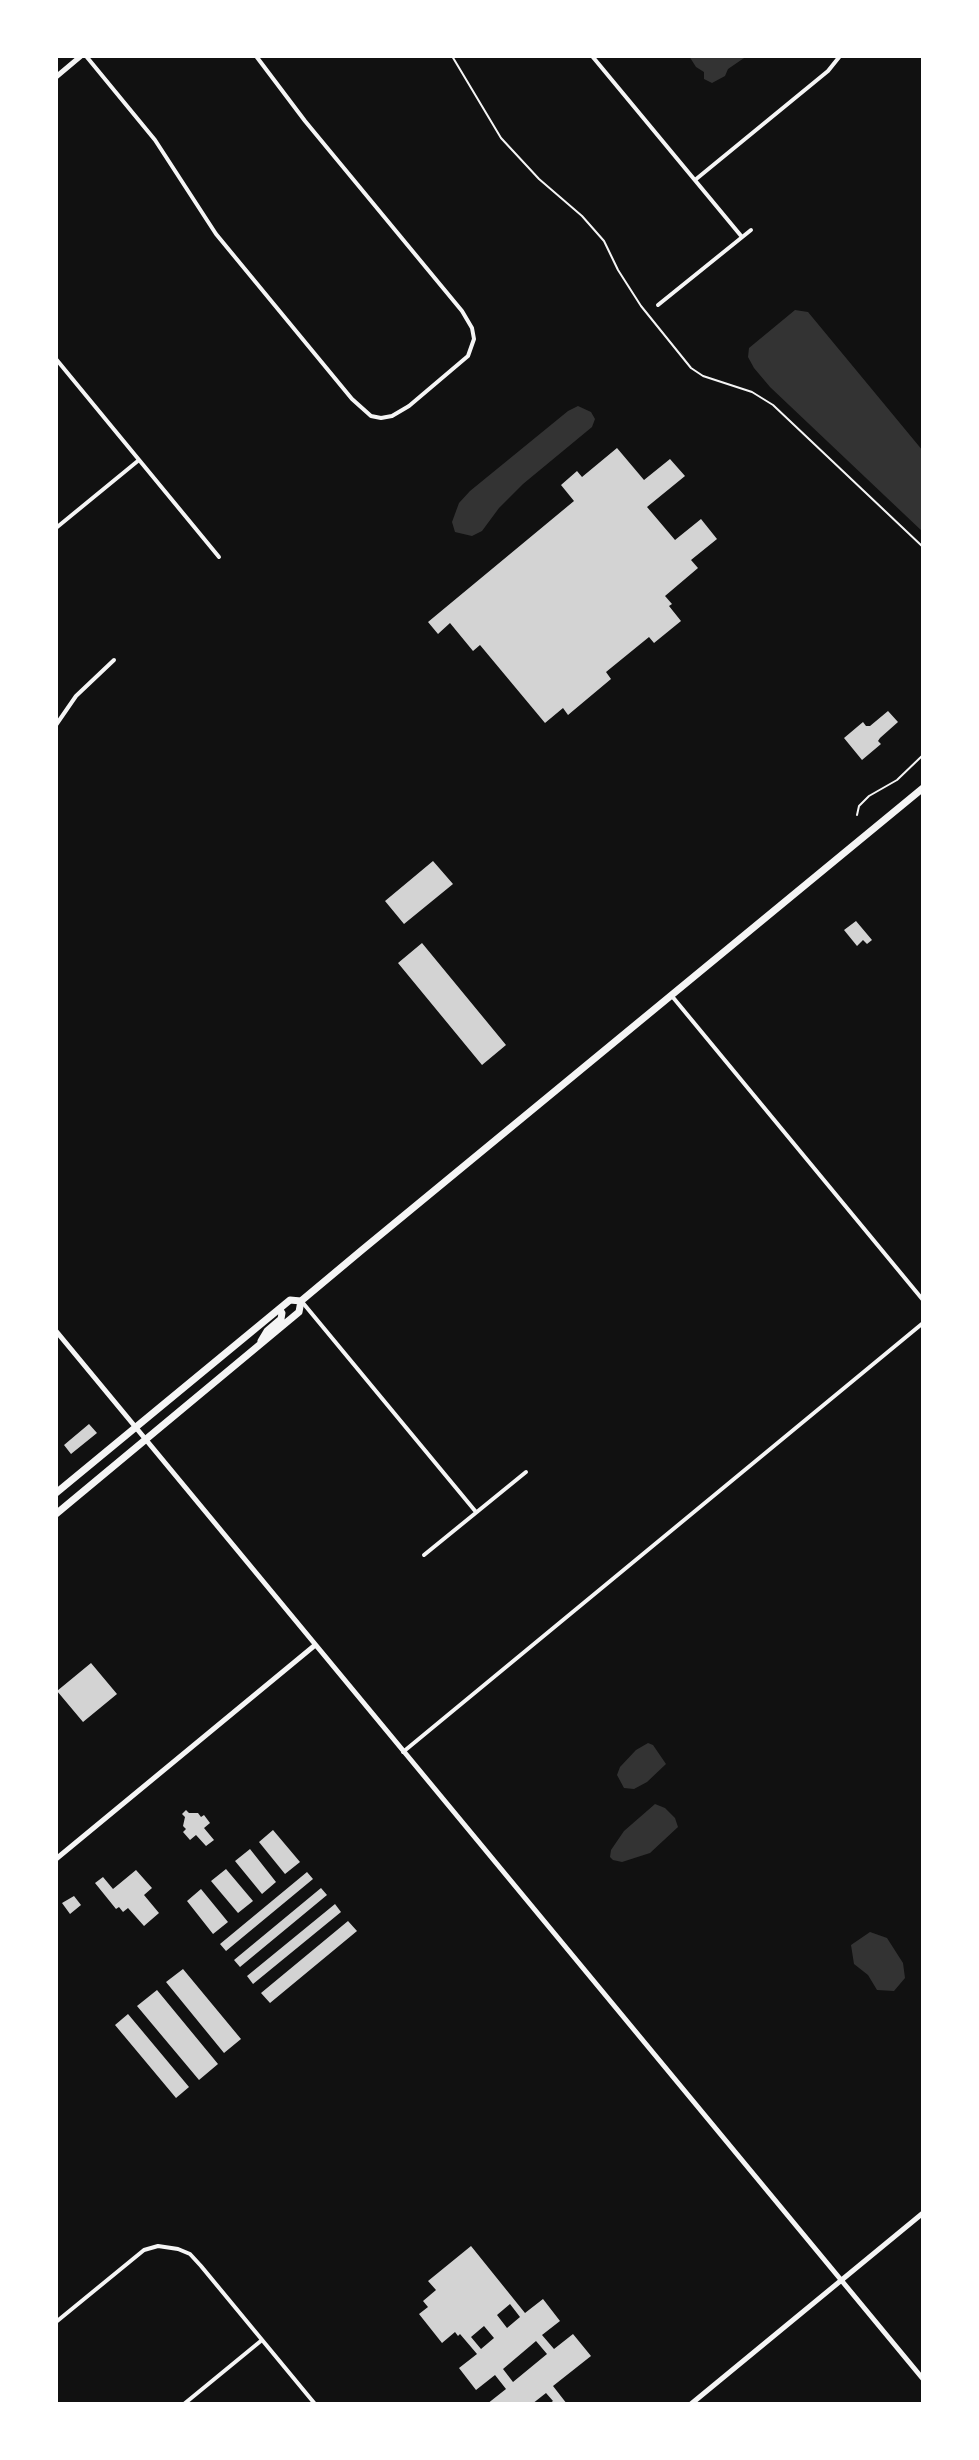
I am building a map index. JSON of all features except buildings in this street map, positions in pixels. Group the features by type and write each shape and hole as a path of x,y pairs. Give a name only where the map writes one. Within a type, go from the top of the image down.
{"highway":[{"path":"56,1514 299,1312 301,1301 923,788"},
{"path":"56,1493 290,1300 301,1301"},
{"path":"258,1346 267,1331 281,1319 279,1309"}],"street":[{"path":"56,77 84,56 155,140 220,239 352,399 376,418 392,416 409,406 463,361 471,351 474,339 472,328 462,311 309,126 256,56"},
{"path":"592,56 742,237"},
{"path":"695,180 828,71 840,56"},
{"path":"658,305 751,230"},
{"path":"56,359 219,557"},
{"path":"56,528 139,460"},
{"path":"56,725 76,696 114,660"},
{"path":"671,995 923,1300"},
{"path":"301,1301 476,1512"},
{"path":"403,1752 923,1323"},
{"path":"56,1331 923,2379"},
{"path":"424,1555 526,1472"},
{"path":"56,1859 314,1646"},
{"path":"691,2404 923,2213"},
{"path":"56,2322 137,2255 152,2247 166,2246 190,2254 315,2404"},
{"path":"184,2404 262,2340"}],"path":[{"path":"452,56 501,138 604,241 641,306 691,368 703,376 752,392 773,405 923,547"},
{"path":"857,815 859,806 869,796 897,780 923,755"}],"shaded area":[{"path":"689,56 747,56 712,83 704,79 704,72 696,67"},
{"path":"795,310 808,312 923,451 923,532 770,387 754,368 748,357 749,348"},
{"path":"578,406 591,412 595,419 592,427 523,484 482,531 472,536 455,532 452,522 459,503 470,491"},
{"path":"648,1743 653,1745 666,1764 647,1782 634,1789 624,1788 617,1775 620,1767 636,1750"},
{"path":"655,1804 665,1808 675,1818 678,1827 650,1853 622,1862 613,1860 611,1850 624,1831"},
{"path":"870,1932 887,1938 903,1963 905,1978 894,1991 877,1990 868,1975 854,1964 851,1945"}]}
